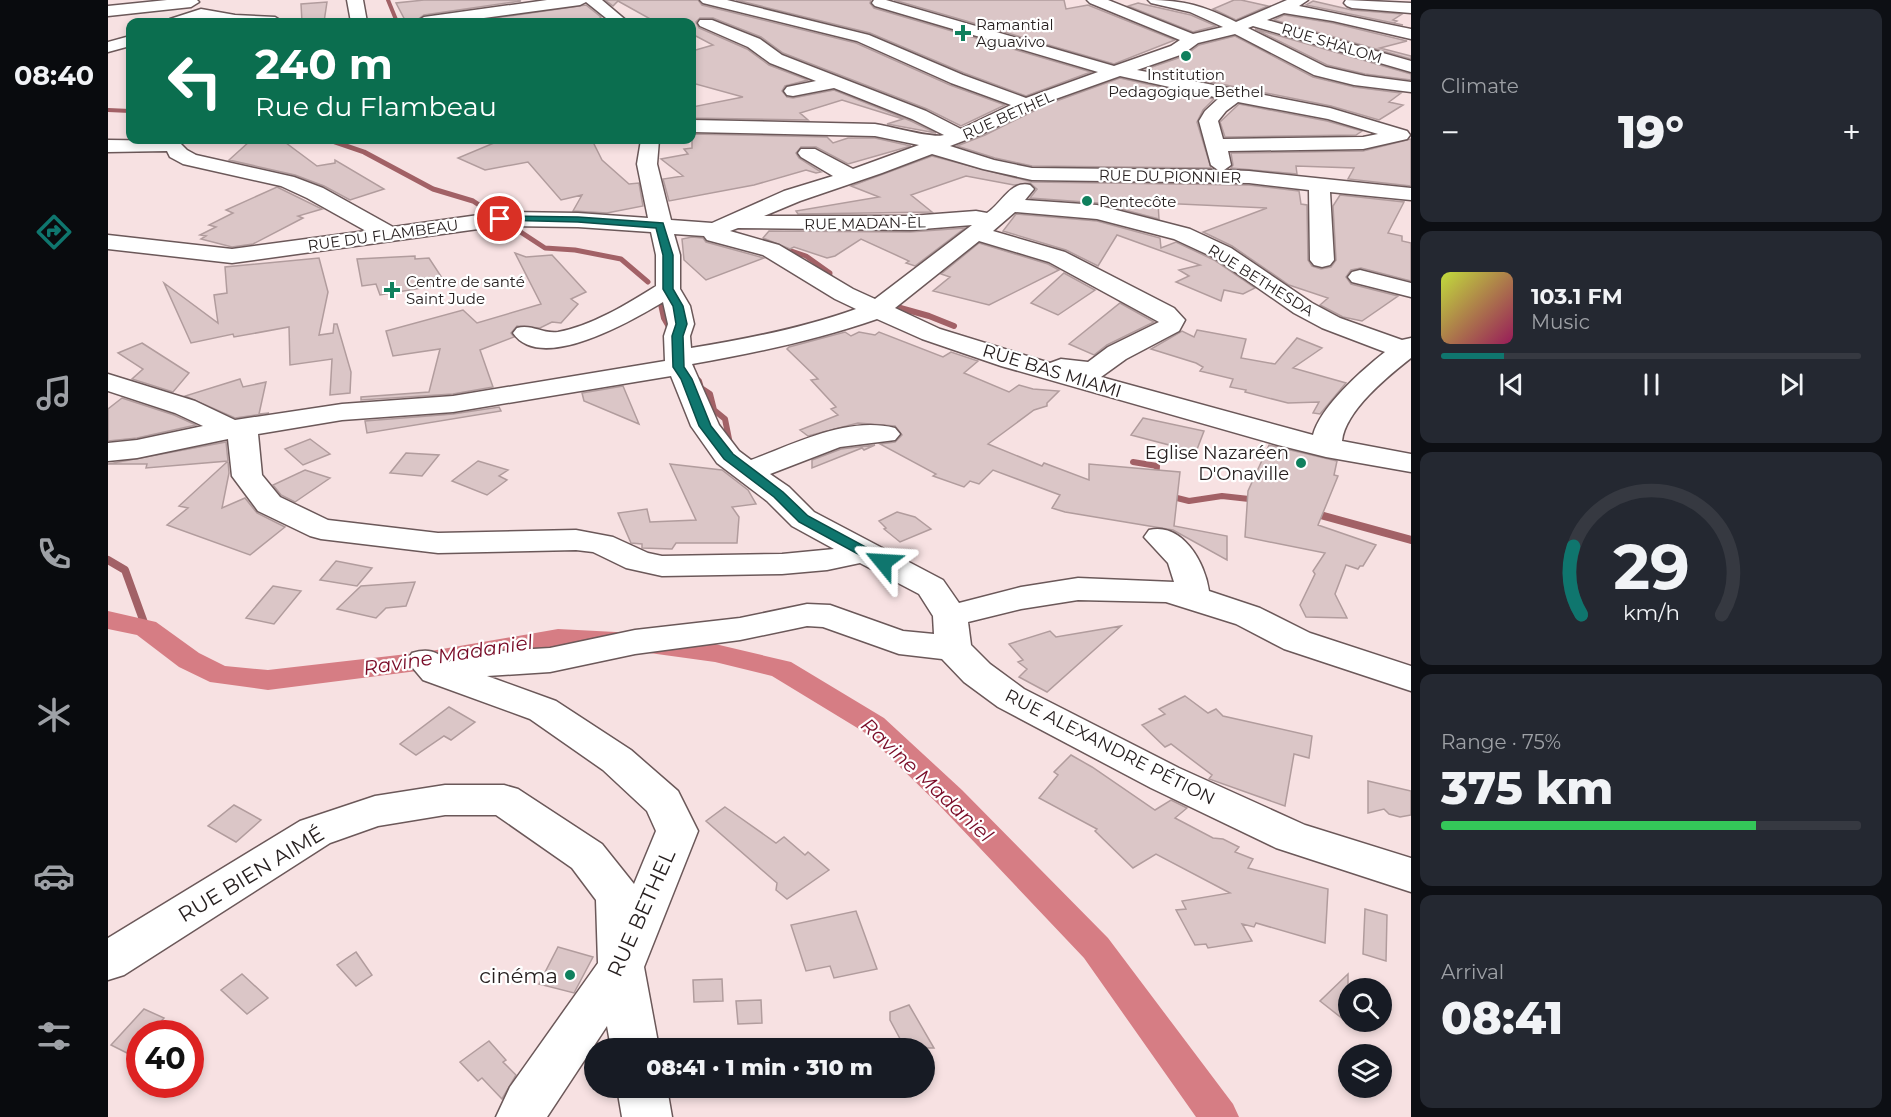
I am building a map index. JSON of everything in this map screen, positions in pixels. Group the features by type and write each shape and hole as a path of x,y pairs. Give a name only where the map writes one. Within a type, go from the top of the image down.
{"street":[{"path":"355,0 358,18"},
{"path":"486,18 580,0"},
{"path":"593,0 615,18"},
{"path":"708,0 863,38 957,79 1027,105"},
{"path":"877,5 921,0"},
{"path":"1095,0 1192,39"},
{"path":"1156,0 1194,8 1236,27 1262,44 1327,73 1353,80 1411,87"},
{"path":"1327,0 1411,8"},
{"path":"1292,2 1333,16 1411,34"},
{"name":"RUE BETHEL","path":"726,225 792,196 960,136 1027,105 1177,50 1192,39 1253,21 1292,2"},
{"path":"108,11 230,3"},
{"path":"180,18 194,5"},
{"path":"194,5 230,18"},
{"path":"877,5 1029,49 1116,71 1232,97 1340,115 1406,134"},
{"path":"699,24 760,13"},
{"path":"818,27 841,18"},
{"name":"RUE SHALOM","path":"1253,21 1411,67"},
{"path":"699,24 753,43 776,59 838,82 863,95 920,115 950,128 960,136"},
{"path":"108,47 126,42"},
{"path":"793,91 838,82"},
{"path":"1223,175 1209,132 1208,120 1215,109 1232,97"},
{"name":"RUE DU PIONNIER","path":"696,126 875,130 935,145 990,165 1032,174 1223,175 1411,194"},
{"path":"1215,145 1363,143 1406,134"},
{"name":"RUE ALEXANDRE PÉTION","path":"650,144 647,164 668,255 668,289 678,306 681,324 677,336 679,363 705,426 728,457 778,494 803,519 931,587 952,632 977,673 1011,698 1166,778 1291,837 1411,875"},
{"path":"108,146 171,145 177,149 181,157 190,160 287,181 315,193 387,233"},
{"path":"808,153 824,164 850,176"},
{"path":"108,452 137,449 233,429 342,412 453,404 679,363 853,320 878,310 896,293 984,227 1010,205 1029,182 1032,174"},
{"path":"1320,184 1319,228 1323,243 1322,260"},
{"name":"RUE BETHESDA","path":"1010,205 1097,212 1182,234 1223,253 1303,308 1331,323 1407,348"},
{"name":"RUE MADAN-ÈL","path":"660,225 867,221 910,223 976,218 984,227 1057,257 1165,313 1172,320 1170,326 1117,353 1094,371 1058,367 1052,374"},
{"name":"RUE DU FLAMBEAU","path":"108,242 232,256 500,219 578,220 660,225"},
{"name":"RUE BAS MIAMI","path":"726,225 715,235 752,243 771,250 828,285 931,334 1052,374 1326,448 1411,463"},
{"path":"1360,277 1411,290"},
{"path":"526,333 542,340 554,340 582,332 647,303 668,289"},
{"path":"1326,448 1329,429 1340,413 1376,373 1407,348"},
{"path":"108,382 185,407 244,435 247,476 269,504 321,529 438,543 576,540 601,544 638,561 662,566 782,564 827,560 863,552"},
{"path":"748,471 833,438 863,433 885,434"},
{"path":"1160,537 1181,557 1189,570 1193,597"},
{"path":"952,632 1021,598 1078,589 1166,591 1193,597 1248,616 1298,642 1411,679"},
{"name":"RUE BETHEL","path":"521,1117 528,1103 621,967 677,831 664,802 617,760 543,710 439,669 550,660 635,642 740,629 807,615 830,616 846,624 899,642 952,632"},
{"name":"RUE BIEN AIMÉ","path":"108,961 315,832 375,811 445,800 504,801 587,856 618,896 621,967 633,1038"},
{"path":"644,1098 647,1117"}],"building":[{"path":"424,0 521,1 424,15 420,18 404,18 396,3"},
{"path":"605,0 698,0 702,5 856,43 950,85 1005,105 961,126 927,109 783,53 761,37 713,18 700,18 696,22 696,18 648,18 618,1 613,6"},
{"path":"736,0 871,0 870,3 874,8 1091,72 1026,96 964,73 870,33"},
{"path":"894,0 1064,0 1066,9 1088,5 1175,40 1114,64"},
{"path":"1234,0 1268,6 1236,20 1213,9"},
{"path":"1313,1 1352,10 1402,14 1393,20 1397,21 1394,23 1403,25 1306,5"},
{"path":"327,2 325,18 302,18 301,4"},
{"path":"1138,3 1191,15 1216,26 1193,32 1128,6"},
{"path":"586,5 601,17 600,18 495,18"},
{"path":"1284,15 1333,23 1407,41 1380,48 1411,56 1411,59 1274,20"},
{"path":"696,22 699,28 747,49 769,65 808,80 785,86 782,91 787,97 793,98 834,90 911,121 936,133 887,124 903,119 842,100 800,113 808,120 696,118 696,106 743,97 696,84 696,50 713,45 696,36"},
{"path":"1255,29 1411,74 1411,80 1365,74 1327,65"},
{"path":"1235,36 1313,77 1354,87 1401,93 1389,102 1403,105 1379,120 1331,106 1146,69 1184,56 1199,45"},
{"path":"1120,78 1214,99 1203,110 1197,122 1211,168 1032,166 995,158 957,146 1048,104"},
{"path":"1239,104 1327,121 1362,131 1356,135 1225,137 1220,122"},
{"path":"696,134 827,137 833,143 848,138 875,138 911,146 848,164 816,147 801,147 796,153 799,158 821,172 806,170 754,185 669,201 663,179 683,176 661,159 688,154 684,149 692,148 692,144 696,144"},
{"path":"1411,139 1411,186 1348,179 1354,168 1296,166 1297,174 1231,168 1233,165 1231,153 1363,151"},
{"path":"247,144 287,144 317,166 335,163 335,160 384,189 350,200 324,186 295,175 229,160"},
{"path":"491,144 594,144 602,160 629,184 639,183 643,206 607,213 573,211 582,195 561,200 528,162 485,170 458,158"},
{"path":"932,156 1032,182 1249,185 1299,191 1301,204 1307,205 1308,260 1312,266 1321,269 1331,267 1336,260 1333,206 1340,195 1404,202 1388,233 1402,236 1402,241 1411,243 1411,281 1361,268 1351,270 1346,277 1351,284 1398,296 1362,321 1343,317 1320,305 1328,298 1289,285 1232,246 1203,232 1267,208 1158,203 1159,219 1098,203 1030,198 1037,189 1030,183 1014,185 966,176 911,195 932,212 798,214 796,211 879,197 851,186"},
{"path":"277,187 322,209 298,216 303,218 253,244 232,247 201,239 206,236 200,235 216,227 209,225 233,213 226,210"},
{"path":"1016,214 1097,221 1160,238 1161,248 1176,242 1214,260 1255,288 1243,294 1224,290 1221,301 1176,282 1189,276 1179,270 1200,265 1117,235 1098,266 1066,250 1003,231"},
{"path":"965,228 915,266 861,239 835,256 827,258 794,247 790,249 763,238 769,231 910,232"},
{"path":"703,238 706,242 764,258 706,280 684,260 682,239"},
{"path":"979,243 1048,264 1059,270 989,305 933,291 950,277 941,274"},
{"path":"515,253 526,257 552,255 586,292 571,299 578,304 561,323 552,322 540,328 517,326 511,333 514,337 480,350 493,387 453,394 361,400 361,397 429,392 440,349 393,356 386,331 463,310 477,323 541,304"},
{"path":"415,256 415,259 429,258 446,284 380,295 376,284 362,286 357,259"},
{"path":"319,258 328,292 319,335 333,333 334,324 337,324 351,372 350,393 330,395 332,359 290,365 289,327 234,337 233,334 191,343 164,283 218,323 214,295 227,293 225,267"},
{"path":"1064,273 1095,290 1058,315 1031,303"},
{"path":"1120,303 1154,322 1107,345 1094,355 1069,344"},
{"path":"1197,330 1246,339 1241,358 1275,364 1297,338 1322,348 1293,368 1346,383 1320,414 1313,413 1319,402 1288,403 1245,392 1246,390 1230,387 1233,379 1200,371 1203,367 1196,363 1151,349 1182,331 1194,337"},
{"path":"845,332 851,336 859,332 875,335 879,332 943,357 951,352 978,361 964,373 1009,392 1019,385 1033,389 1059,391 1047,403 1047,406 1034,410 988,444 1042,466 1044,463 1089,480 1089,464 1180,472 1174,526 1227,536 1227,560 1173,530 1052,508 1060,495 993,470 979,484 970,481 964,487 933,476 936,474 880,444 895,442 902,435 895,426 858,423 808,436 800,430 838,415 831,409 836,407 811,380 818,379 787,349"},
{"path":"142,343 189,373 173,392 132,379 143,369 118,353"},
{"path":"240,379 243,387 266,382 259,414 269,413 235,418 185,396"},
{"path":"623,386 639,424 584,401 582,393"},
{"path":"122,398 174,415 196,425 137,438 108,441 108,409"},
{"path":"499,407 501,411 367,433 365,421 453,414"},
{"path":"1143,418 1204,431 1196,452 1131,435"},
{"path":"310,439 330,454 303,465 285,449"},
{"path":"226,442 228,461 146,468 147,464 108,464"},
{"path":"875,445 812,468 812,460 841,449"},
{"path":"1269,445 1337,461 1334,475 1338,476 1318,525 1376,545 1363,566 1358,569 1346,565 1335,594 1347,618 1306,617 1300,605 1315,574 1313,571 1325,553 1245,537 1248,491"},
{"path":"406,453 439,455 422,476 390,473"},
{"path":"228,461 229,473 222,508 245,498 257,513 285,527 250,555 167,525 188,508 179,506"},
{"path":"478,461 508,470 499,476 507,480 487,495 452,481"},
{"path":"670,464 722,470 748,490 756,504 732,507 739,517 737,543 676,543 672,549 642,548 642,544 631,543 618,513 647,509 650,522 696,520"},
{"path":"305,470 330,478 295,502 281,495 273,485"},
{"path":"897,512 915,517 931,529 900,542 884,529 886,528 879,521"},
{"path":"336,561 372,568 357,586 320,580"},
{"path":"415,582 406,606 386,608 376,618 337,609 361,586"},
{"path":"273,586 301,591 274,624 246,618"},
{"path":"1121,626 1047,692 1019,677 1027,669 1018,662 1023,660 1009,644 1050,631 1056,637"},
{"path":"1185,696 1208,713 1216,709 1223,716 1312,736 1309,758 1294,754 1285,806 1209,779 1212,775 1171,744 1165,747 1142,725 1165,714 1159,709"},
{"path":"449,707 475,722 451,740 444,736 416,755 400,744"},
{"path":"1071,755 1155,810 1171,800 1187,808 1175,818 1213,838 1223,839 1239,847 1235,852 1253,859 1248,868 1328,889 1325,943 1256,923 1254,927 1242,924 1252,941 1208,948 1206,944 1195,945 1176,910 1186,909 1182,901 1230,893 1156,854 1133,868 1095,831 1097,829 1039,798 1058,775 1054,772"},
{"path":"1368,781 1411,791 1411,815 1400,817 1389,814 1384,809 1368,813"},
{"path":"234,805 261,820 236,842 208,826"},
{"path":"725,807 776,843 784,837 805,855 808,852 829,870 787,899 776,890 777,883 706,821"},
{"path":"1365,909 1387,915 1386,961 1363,954"},
{"path":"856,911 877,969 834,978 830,966 806,971 791,925"},
{"path":"558,947 593,957 574,993 539,984"},
{"path":"356,952 372,975 356,986 337,965"},
{"path":"242,974 268,998 247,1014 221,990"},
{"path":"722,979 723,1001 694,1002 693,980"},
{"path":"1338,984 1338,1015 1320,1001"},
{"path":"761,1000 762,1023 738,1024 736,1001"},
{"path":"909,1005 928,1038 900,1038 890,1020 890,1012"},
{"path":"144,1009 164,1018 162,1020 134,1020"},
{"path":"126,1029 126,1052 111,1045"},
{"path":"489,1041 506,1060 503,1062 516,1075 502,1099 482,1078 478,1081 460,1062"}],"waterway":[{"path":"388,0 395,18"},
{"path":"108,110 126,111"},
{"path":"341,144 364,152 433,189 473,201 545,248 575,250 621,259 648,282"},
{"path":"774,245 806,256 830,273 829,281"},
{"path":"661,304 664,318 672,332"},
{"path":"886,304 929,316 954,326"},
{"path":"692,355 691,374 699,381 701,388 710,394 714,410 725,419 730,444"},
{"path":"1133,462 1157,466 1156,479"},
{"path":"1169,496 1189,501 1222,496 1258,500"},
{"path":"1313,513 1411,540"},
{"path":"108,560 125,570 146,628"},
{"name":"Ravine Madaniel","path":"108,620 146,628 189,660 220,675 268,680 425,661 558,638 635,642 715,653 781,669 874,725 951,798 1096,948 1219,1117"}],"place":[{"name":"Ramantial Aguavivo","path":"963,33"},
{"name":"Institution Pedagogique Bethel","path":"1186,56"},
{"name":"Pentecôte","path":"1087,201"},
{"name":"Centre de santé Saint Jude","path":"392,290"},
{"name":"Eglise Nazaréen D'Onaville","path":"1301,463"},
{"name":"cinéma","path":"570,975"}],"route":[{"path":"500,219 578,220 660,225 668,255 668,289 678,306 681,324 677,336 679,367 705,426 728,457 778,494 803,519 883,562"}]}
